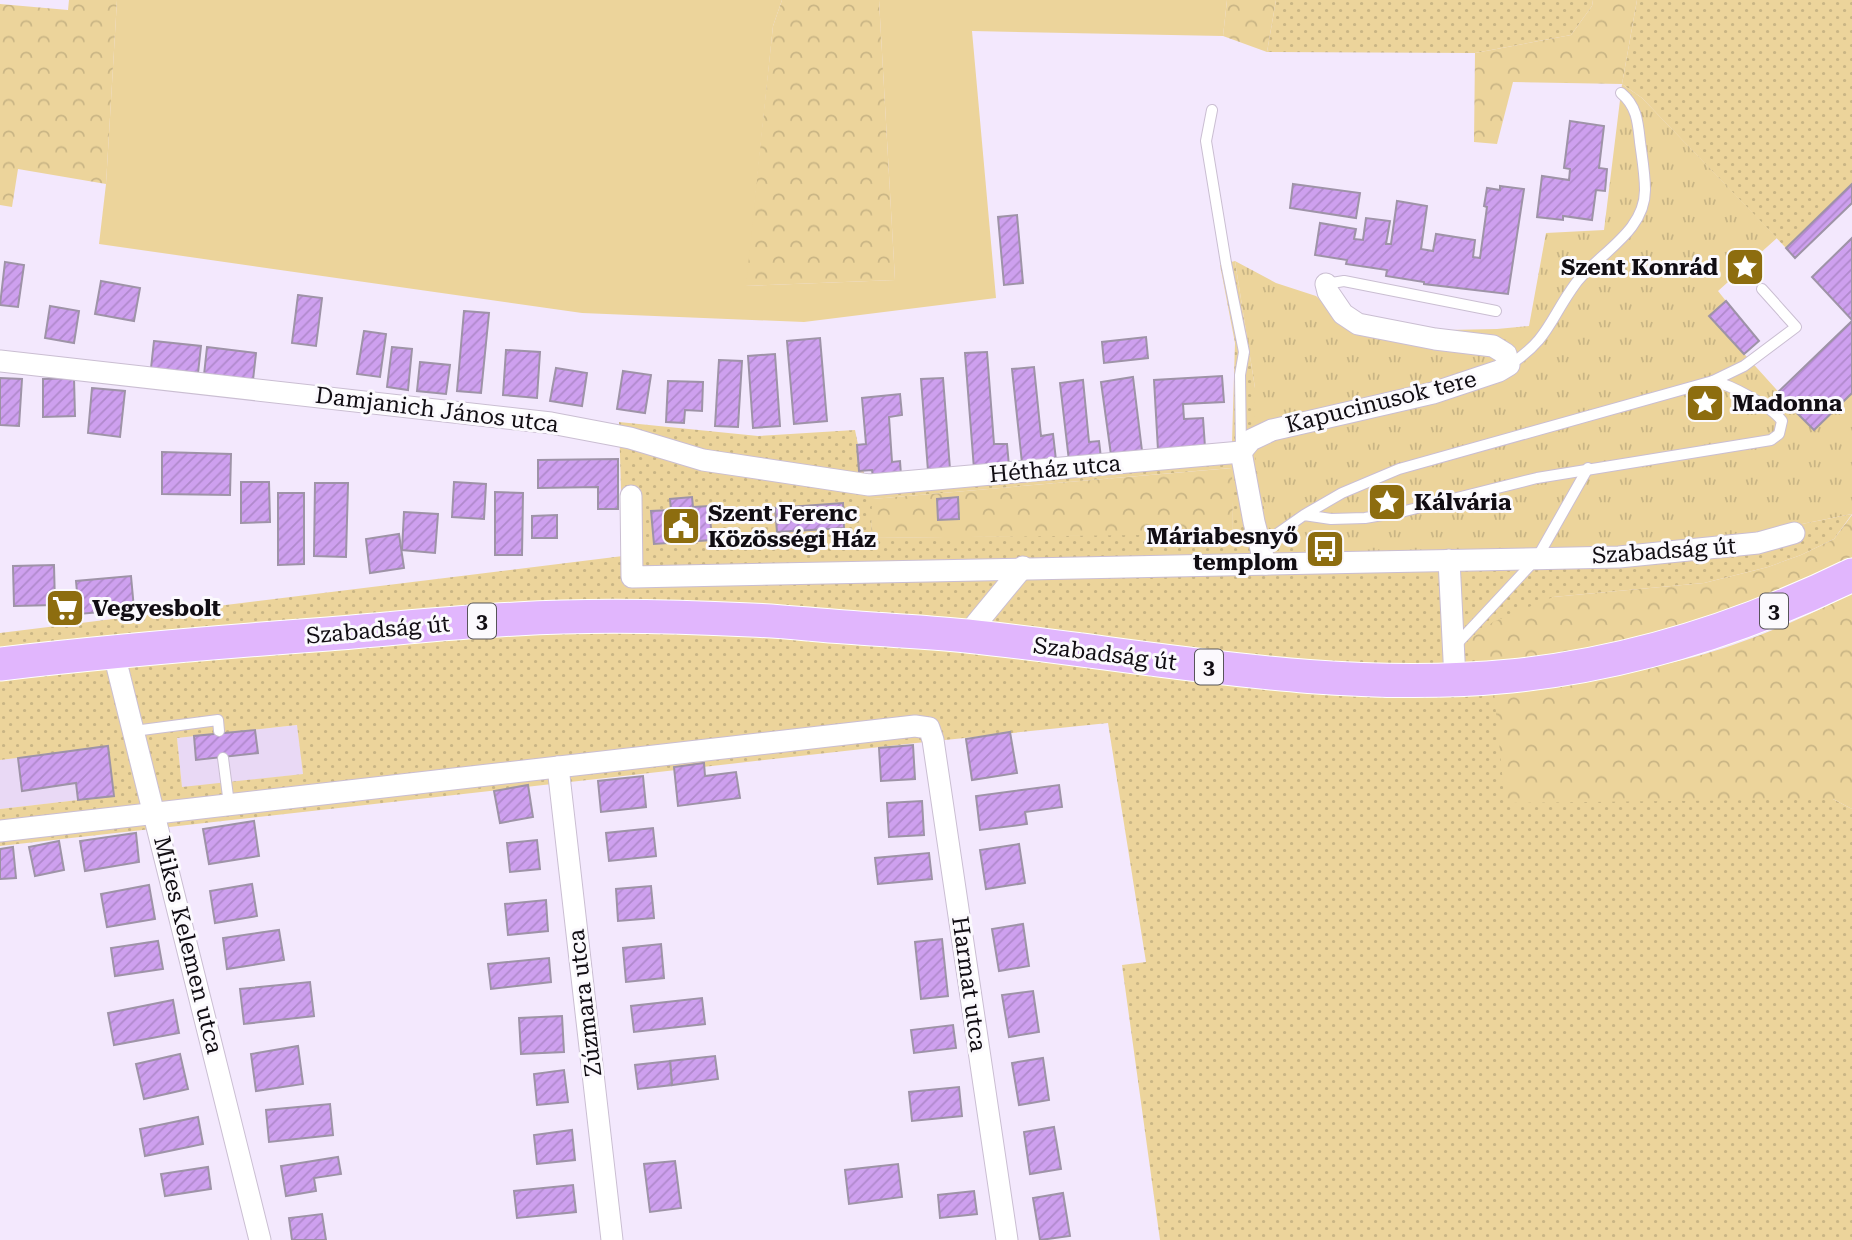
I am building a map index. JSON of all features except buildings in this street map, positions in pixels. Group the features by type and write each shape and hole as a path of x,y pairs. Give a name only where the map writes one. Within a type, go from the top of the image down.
{"main road":[{"name":"Szabadság út","path":"0,664 113,650 524,618 754,620 965,636 1236,671 1379,680 1454,663 1551,670 1610,659 1692,639 1774,611 1852,575"}],"street":[{"name":"Kapucinusok tere","path":"1241,452 1251,440 1272,430 1433,393 1499,371 1509,365 1506,354 1493,346 1435,339 1351,321 1335,303 1326,284"},
{"name":"Damjanich János utca","path":"0,360 551,423 630,438 704,460 869,485"},
{"name":"Hétház utca","path":"869,485 1241,452"},
{"path":"1241,452 1263,555"},
{"name":"Szabadság út","path":"631,496 632,577 1023,567 1263,555 1448,560 1619,557 1758,543 1794,533"},
{"path":"1448,560 1454,663"},
{"path":"965,636 1023,567"},
{"name":"Mikes Kelemen utca","path":"113,650 260,1240"},
{"name":"Harmat utca","path":"558,767 915,726 929,728 1007,1240"},
{"path":"0,831 558,767"},
{"name":"Zúzmara utca","path":"558,767 612,1240"}],"lane":[{"path":"1509,365 1529,353 1542,338 1580,278 1626,234 1639,215 1645,191 1638,123 1630,101 1621,93"},
{"path":"1212,110 1206,141 1244,352 1240,375 1241,452"},
{"path":"1326,284 1343,281 1496,311"},
{"path":"1263,555 1304,515 1363,482 1399,469 1713,381 1744,366 1796,327 1762,289"},
{"path":"1304,515 1331,519 1365,518 1588,468 1771,440 1779,434 1782,421 1777,415 1730,387 1713,381"},
{"path":"1454,663 1537,558 1588,468"},
{"path":"134,731 218,720 219,731"},
{"path":"223,758 229,804"}],"shaded area":[{"path":"298,725 303,774 182,788 177,738"},
{"path":"108,746 114,796 0,809 0,760"}],"green space":[{"path":"69,0 117,0 106,184 18,169 12,207 0,205 0,4 68,10"},
{"path":"117,0 782,0 773,26 746,286 895,280 879,0 1227,0 1223,36 972,31 996,298 804,322 582,313 99,244 106,184"},
{"path":"782,0 879,0 895,280 745,286 773,26"},
{"path":"1227,0 1276,0 1267,52 1223,36"},
{"path":"1276,0 1593,0 1592,6 1571,35 1475,53 1267,52"},
{"path":"1593,0 1637,0 1622,84 1513,82 1497,144 1474,142 1475,53 1571,35 1592,6"},
{"path":"1637,0 1852,0 1852,184 1786,248 1642,98 1622,84"},
{"path":"1622,84 1642,98 1777,238 1718,291 1726,301 1710,316 1813,430 1852,393 1852,514 1712,542 1628,547 1308,552 1282,540 1269,527 1259,488 1255,454 1255,388 1235,261 1276,283 1316,296 1332,310 1447,330 1529,326 1546,233 1604,230"},
{"path":"1235,261 1255,388 1255,454 1712,542 1852,514 1834,539 1768,567 1704,583 1553,597 1483,662 1833,799 1852,809 1852,1240 1160,1240 1122,965 1146,962 1108,723 0,846 0,809 113,796 107,747 0,760 0,633 623,556 619,422 758,436 855,430 865,479 1232,442 1235,343 1220,265","holes":["1231,468 1233,533 871,538 873,499","297,725 303,774 182,787 177,738"]},
{"path":"1232,468 1233,534 871,538 872,499"},
{"path":"1852,515 1852,563 1733,614 1549,658 1483,662 1466,649 1472,638 1493,622 1553,597 1704,583 1768,567 1834,539"},
{"path":"1852,593 1852,809 1833,799 1505,803 1494,692 1619,673 1694,657 1775,629"}],"place":[{"name":"Szent Konrád","path":"1745,267"},
{"name":"Madonna","path":"1705,403"},
{"name":"Kálvária","path":"1387,502"},
{"name":"Szent Ferenc Közösségi Ház","path":"681,526"},
{"name":"Máriabesnyő templom","path":"1325,549"},
{"name":"Vegyesbolt","path":"65,608"}]}
